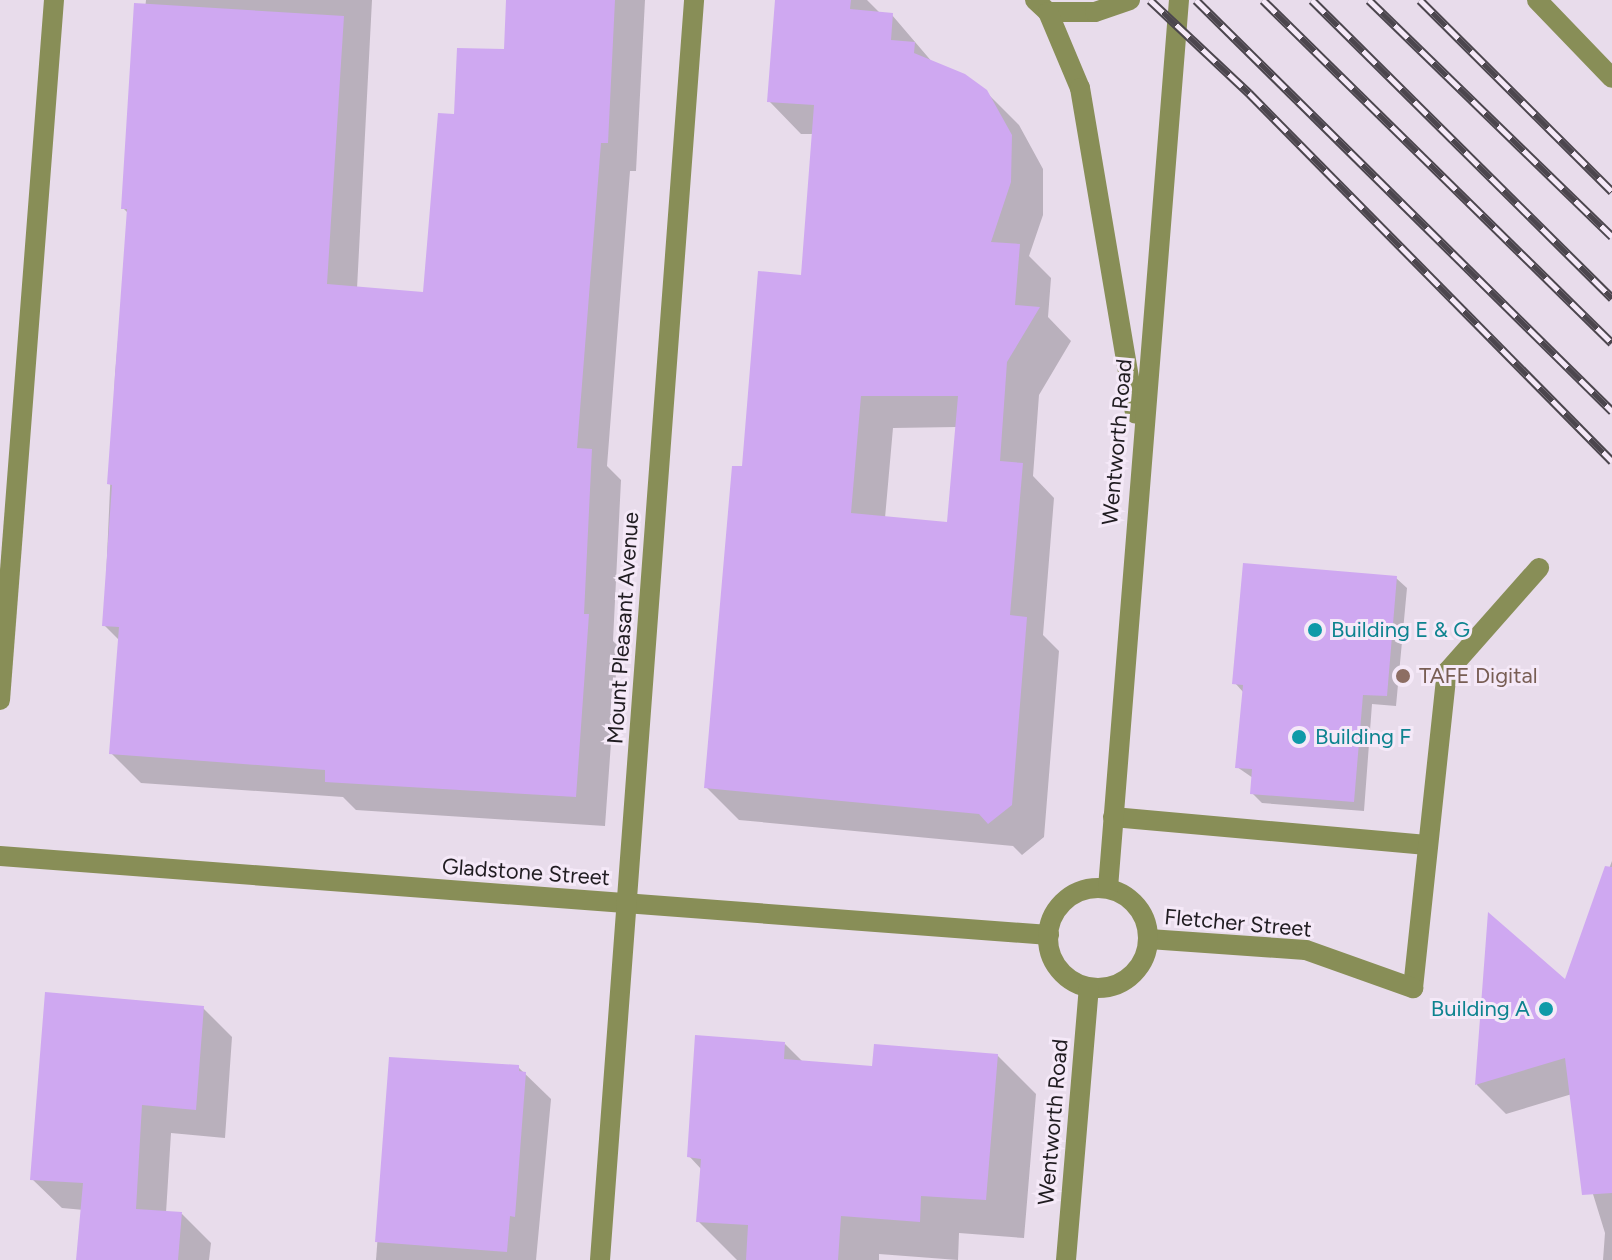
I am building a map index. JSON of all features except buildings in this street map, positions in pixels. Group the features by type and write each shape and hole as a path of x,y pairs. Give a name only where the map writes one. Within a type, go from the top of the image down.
{"street":[{"path":"0,700 54,0"},
{"name":"Mount Pleasant Avenue","path":"600,1260 694,0"},
{"path":"1041,6 1095,12 1130,0"},
{"name":"Wentworth Road","path":"1108,888 1140,444 1179,0"},
{"path":"1537,0 1612,78"},
{"path":"1041,6 1080,88 1140,444"},
{"path":"1113,817 1427,845 1447,672 1539,568"},
{"name":"Fletcher Street","path":"1149,939 1306,950 1413,988 1427,845"},
{"name":"Gladstone Street","path":"0,856 1049,935"},
{"path":"1108,888 1137,906 1149,939 1140,967 1131,977 1118,985 1089,988 1059,971 1050,956 1049,935 1056,909 1066,898 1108,888"},
{"name":"Wentworth Road","path":"1066,1260 1089,988"}],"railway":[{"path":"1150,0 1249,93 1612,461"},
{"path":"1196,0 1612,411"},
{"path":"1263,0 1612,343"},
{"path":"1312,0 1612,298"},
{"path":"1369,0 1612,236"},
{"path":"1420,0 1612,191"}],"place":[{"name":"Building E & G","path":"1315,630"},
{"name":"TAFE Digital","path":"1403,676"},
{"name":"Building F","path":"1299,737"},
{"name":"Building A","path":"1546,1009"}]}
